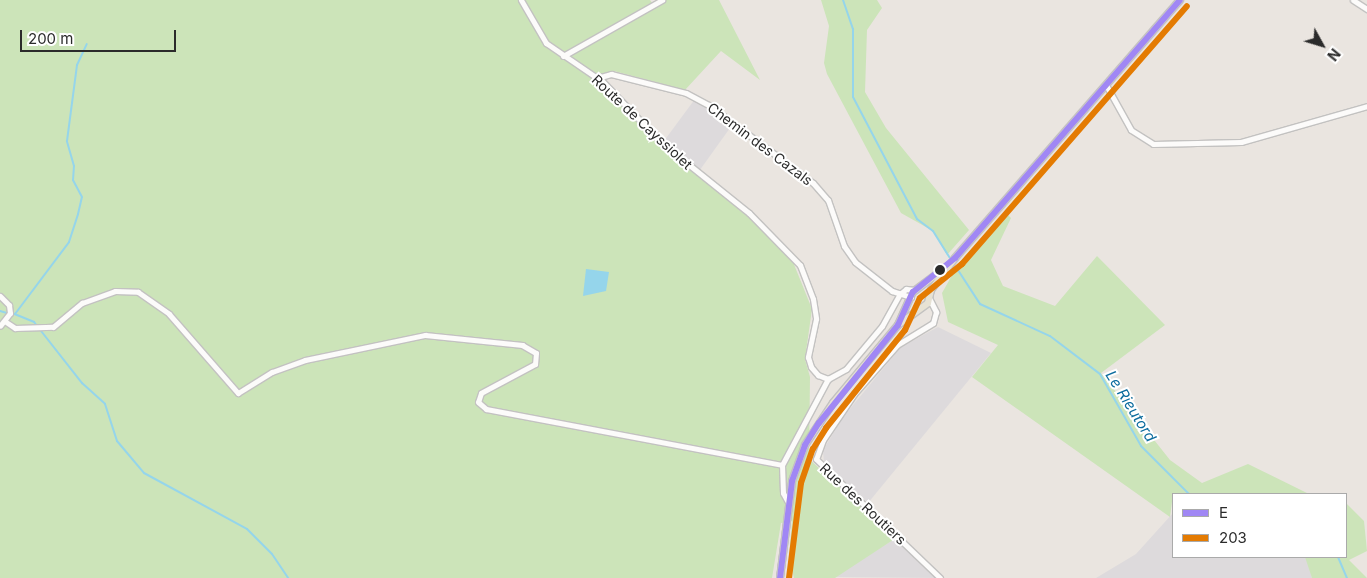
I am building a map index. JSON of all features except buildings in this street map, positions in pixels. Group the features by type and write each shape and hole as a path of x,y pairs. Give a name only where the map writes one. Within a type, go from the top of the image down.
{"main road":[{"path":"898,325 922,306 955,258 1180,0"},
{"path":"780,578 788,502 805,445 833,404 898,325 918,289 955,258"},
{"path":"918,289 929,296"},
{"path":"912,298 922,306"}],"street":[{"name":"Route de Cayssiolet","path":"521,0 546,43 597,78 662,143 774,237 800,265 806,278 816,314 810,367 828,379"},
{"path":"563,56 629,22 662,0"},
{"path":"1353,0 1367,9"},
{"name":"Chemin des Cazals","path":"597,78 611,74 686,93 708,105 814,183 828,200 847,252 869,274 900,294 912,298"},
{"path":"1106,85 1131,130 1154,144 1241,142 1367,106"},
{"path":"788,502 783,493 782,466 828,379 846,369 869,342 900,294 906,289 918,289"},
{"path":"7,320 15,328 40,329 63,321 82,303 115,291 138,292 169,314 238,393 272,372 305,360 425,334 522,345 536,353 535,364 481,393 478,402 486,409 782,466"},
{"path":"0,296 9,309 7,320 0,326"},
{"path":"929,296 936,316"},
{"path":"922,306 936,316"},
{"name":"Rue des Routiers","path":"936,316 931,325 897,345 843,408 816,455 822,468 940,578"}],"shaded area":[{"path":"695,99 730,128 697,174 661,145"},
{"path":"938,327 991,353 868,503 824,463 823,450 844,416 901,347"},
{"path":"1172,514 1172,558 1307,558 1312,578 1096,578 1136,554"},
{"path":"896,538 942,578 834,577"}],"green space":[{"path":"0,0 650,0 653,4 658,0 719,0 760,80 721,51 685,90 614,71 597,83 661,145 737,205 791,257 812,309 805,359 810,377 809,459 896,538 835,578 794,578 789,557 792,521 781,523 772,578 0,578"},
{"path":"821,0 877,0 882,8 867,30 865,92 886,128 969,230 947,255 933,231 901,213 827,74 824,63 829,26"},
{"path":"1006,213 1011,218 991,260 1003,286 1055,306 1097,256 1165,325 1101,373 1170,460 1202,483 1248,464 1307,493 1172,493 1170,517 972,377 998,345 948,322 942,293 955,270"},
{"path":"1347,504 1364,521 1367,551 1349,560 1367,578 1312,578 1305,558 1347,558"}],"water":[{"path":"586,269 609,272 606,291 583,296"}],"waterway":[{"name":"Le Rieutord","path":"843,0 853,29 853,97 917,219 933,231 949,257"},
{"path":"15,314 69,242 78,214 82,197 73,180 74,166 67,141 77,65 87,44"},
{"name":"Le Rieutord","path":"956,267 980,304 1050,336 1100,374 1141,446 1188,493"},
{"path":"0,311 7,313"},
{"path":"12,313 34,322 82,383 105,404 117,441 144,473 247,529 272,554 288,578"},
{"name":"Le Rieutord","path":"1338,558 1347,578"}],"transit line":[{"name":"E","path":"780,578 792,481 805,445 819,423 898,325 913,292 955,258 1180,0"},
{"name":"203","path":"789,578 801,483 813,449 826,428 905,330 920,298 962,264 1187,6"}]}
